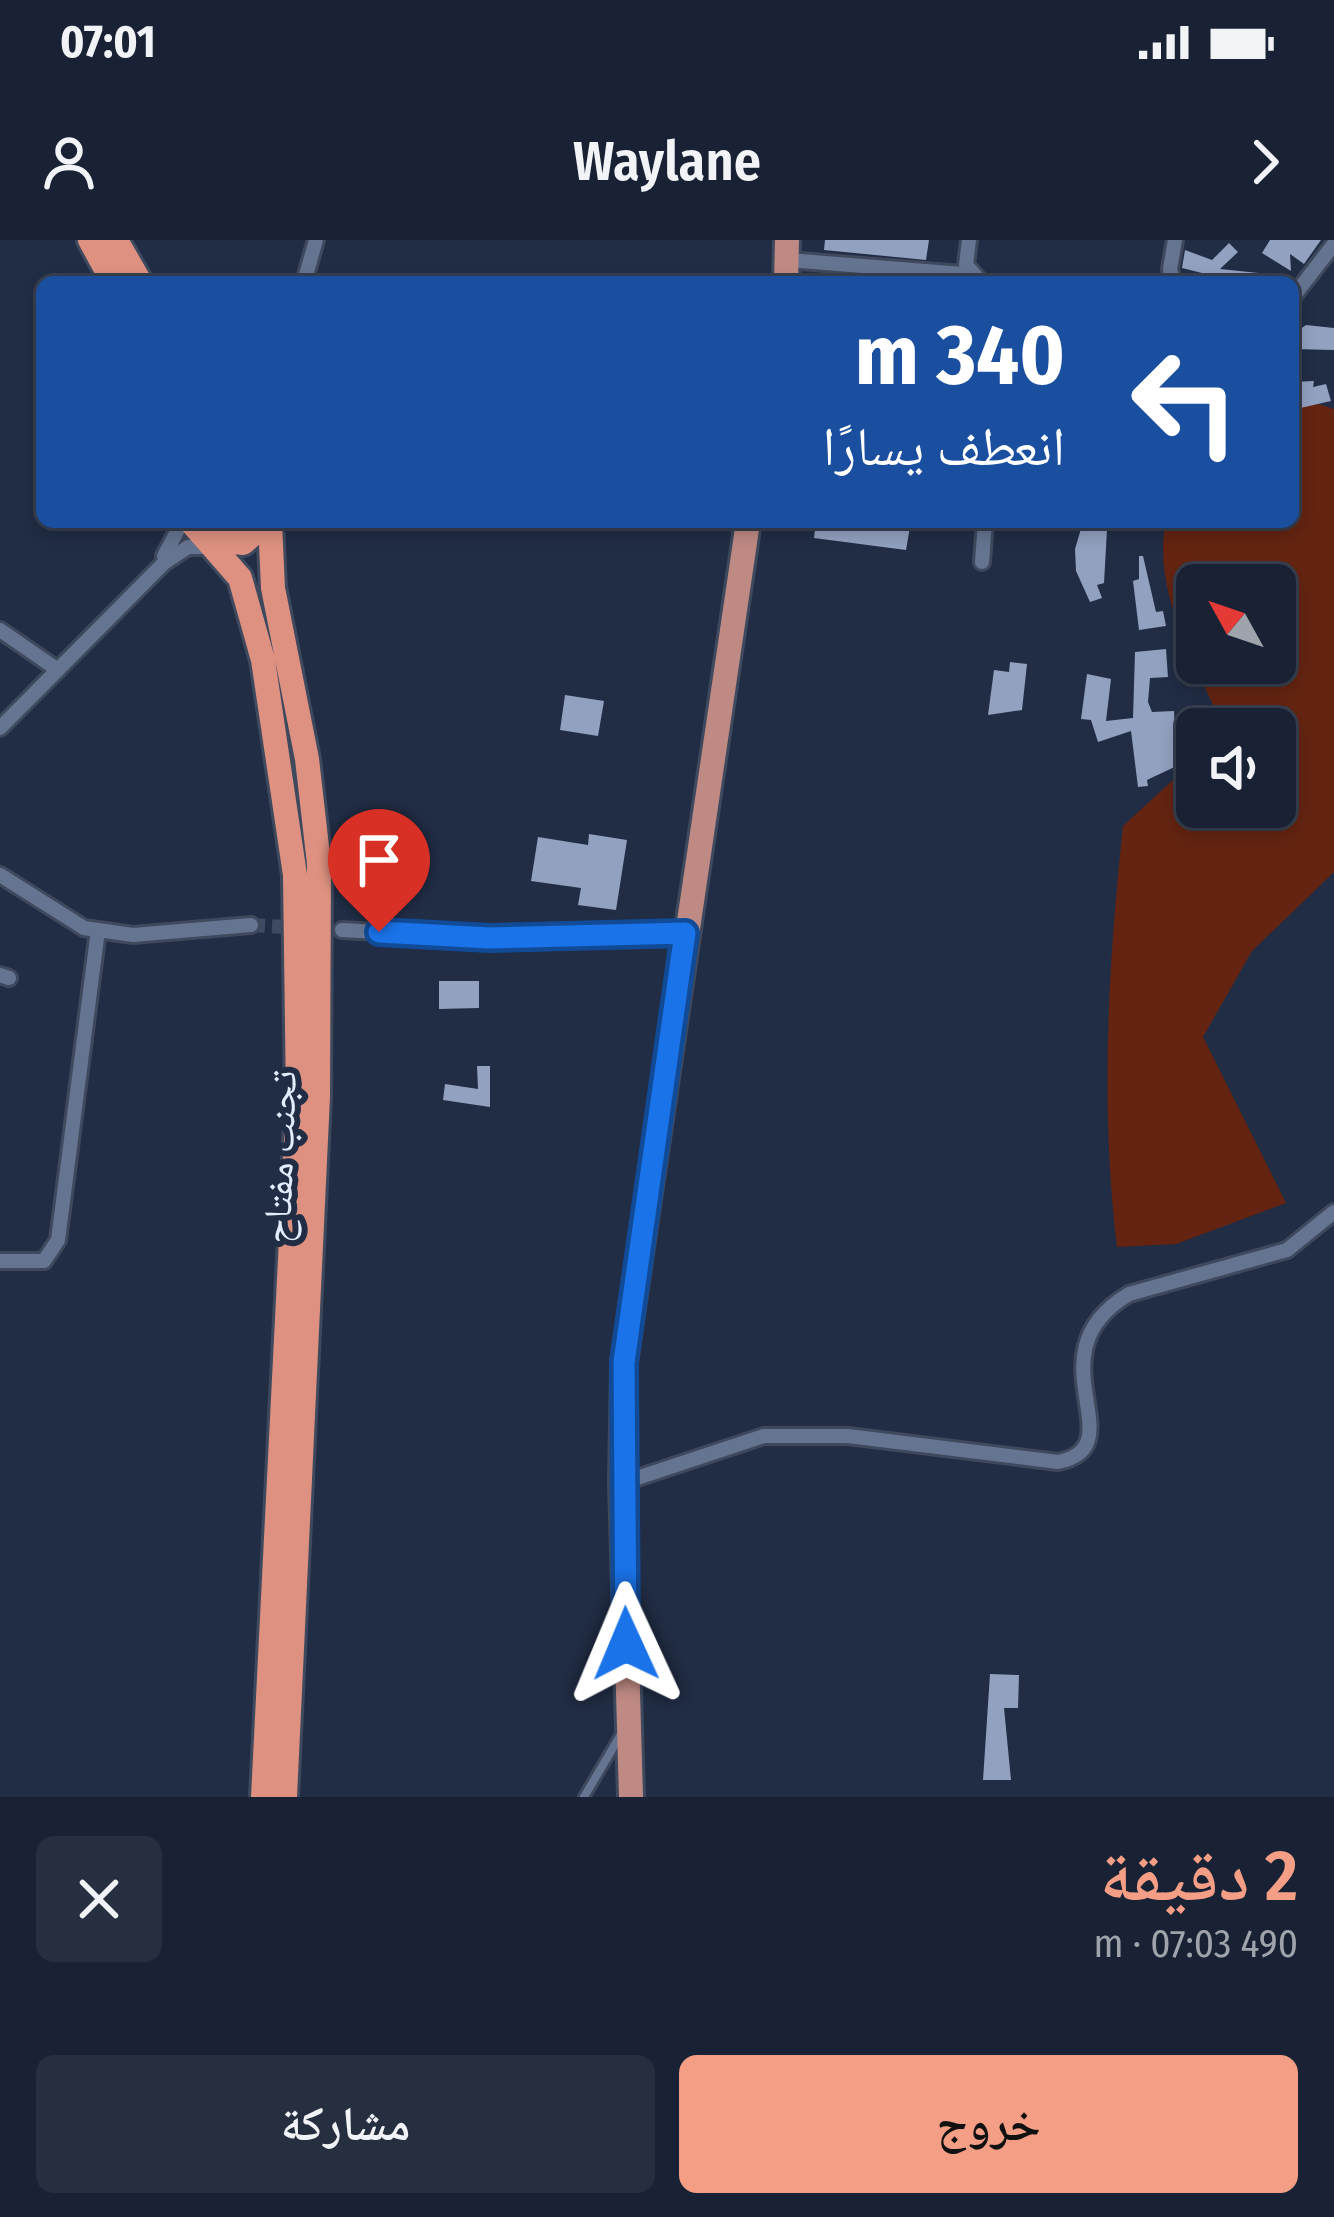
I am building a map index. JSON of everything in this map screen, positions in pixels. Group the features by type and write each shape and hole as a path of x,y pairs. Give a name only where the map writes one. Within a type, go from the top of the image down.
{"highway":[{"path":"90,240 110,276"},
{"path":"116,240 137,276"},
{"path":"204,535 255,537 263,528"},
{"name":"تجنب مفتاح","path":"268,528 273,588 307,759 319,864 318,1097 285,1797"},
{"name":"تجنب مفتاح","path":"204,535 240,578 262,660 295,874 298,1100 263,1797"}],"main road":[{"path":"631,1797 622,1483 624,1362 747,528"}],"street":[{"path":"306,276 316,240"},
{"path":"969,240 966,265 976,276"},
{"path":"1171,276 1175,240"},
{"path":"1299,289 1334,244"},
{"path":"785,252 963,276"},
{"path":"982,562 985,528"},
{"path":"151,574 204,535"},
{"path":"0,728 151,574 204,535"},
{"path":"0,630 58,670"},
{"path":"0,875 84,928 133,935 251,925"},
{"path":"0,1261 44,1261 58,1240 98,930"},
{"path":"342,930 490,938 685,933"},
{"path":"622,1483 764,1436 848,1436 1058,1462 1077,1459 1088,1451 1094,1436 1082,1389 1081,1358 1108,1306 1129,1294 1288,1250 1334,1212"}],"lane":[{"path":"584,1797 628,1725"}],"shaded area":[{"path":"1299,398 1334,409 1334,872 1252,951 1203,1037 1286,1203 1176,1244 1117,1247 1108,1036 1123,826 1176,777 1176,828 1296,828 1296,708 1214,708 1204,684 1296,684 1296,564 1176,564 1176,618 1165,575 1165,528 1299,528"}],"building":[{"path":"825,240 929,240 926,260 824,250"},
{"path":"1270,240 1321,240 1304,264 1290,254 1291,271 1262,253"},
{"path":"1229,243 1238,252 1220,269 1268,276 1201,276 1182,268 1185,250 1212,260"},
{"path":"1306,325 1334,328 1334,350 1299,349 1299,330"},
{"path":"1314,381 1313,387 1326,384 1331,401 1299,408 1299,382"},
{"path":"815,528 910,528 906,550 814,538"},
{"path":"1081,528 1107,529 1104,583 1097,585 1102,598 1090,602 1076,571 1075,549"},
{"path":"1139,556 1143,556 1156,612 1163,611 1166,626 1139,630 1133,581 1139,579"},
{"path":"1166,649 1168,677 1150,678 1148,702 1152,712 1174,711 1176,729 1176,766 1147,780 1148,786 1138,787 1131,731 1098,742 1091,720 1081,719 1087,674 1111,679 1106,721 1133,718 1135,652"},
{"path":"1010,662 1027,664 1022,710 988,715 994,670 1009,672"},
{"path":"565,695 604,701 598,736 560,730"},
{"path":"589,834 627,840 616,910 578,905 581,888 531,881 538,837 588,845"},
{"path":"439,981 479,981 479,1008 439,1009"},
{"path":"477,1066 490,1066 490,1107 443,1100 445,1084 478,1089"},
{"path":"990,1674 1019,1675 1018,1708 1004,1708 1011,1780 983,1780"}],"tunnel":[{"path":"251,925 301,928"}],"route":[{"path":"379,932 490,938 685,933 624,1362 626,1644"}]}
